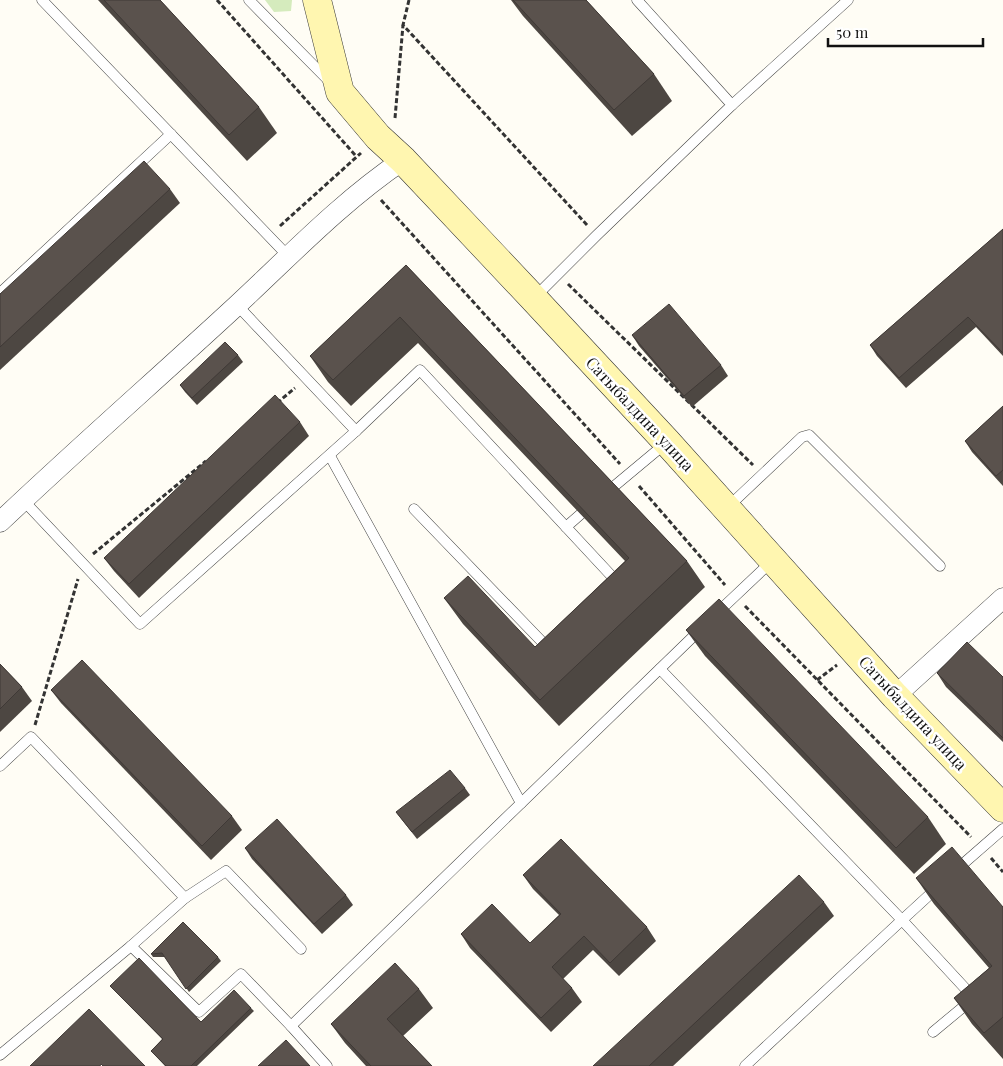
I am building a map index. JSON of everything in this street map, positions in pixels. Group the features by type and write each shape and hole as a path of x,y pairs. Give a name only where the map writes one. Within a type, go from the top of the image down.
{"street":[{"name":"Сатыбалдина улица","path":"317,0 340,92 378,137 403,160 534,299 727,509 895,696 1003,808"},
{"path":"0,522 237,305 287,255 367,184 403,160"},
{"path":"895,696 1003,598"}],"lane":[{"path":"42,0 287,255"},
{"path":"249,0 340,92"},
{"path":"637,0 732,106"},
{"path":"534,299 596,235 732,106 848,0"},
{"path":"0,293 171,134"},
{"path":"237,305 356,431"},
{"path":"24,500 140,624 330,456 420,370 620,585 612,592"},
{"path":"727,509 802,437 813,437 940,566"},
{"path":"566,527 666,442"},
{"path":"330,456 521,803"},
{"path":"414,509 548,648 556,642"},
{"path":"291,1026 773,560"},
{"path":"660,669 902,920 974,998 933,1032"},
{"path":"0,766 32,737 185,898"},
{"path":"745,1066 981,847 1003,829"},
{"path":"0,1055 132,946 185,898 226,871 301,949"},
{"path":"132,946 200,1012 242,974 327,1066"}],"path":[{"path":"216,0 356,156"},
{"path":"409,0 404,24 596,235"},
{"path":"367,184 735,596 981,847 1003,872"},
{"path":"558,274 762,475"},
{"path":"276,404 306,379"},
{"path":"32,737 83,562 214,454"}],"green space":[{"path":"265,0 292,0 291,11 274,12"}],"building":[{"path":"104,0 160,0 259,107 229,135"},
{"path":"513,0 586,0 654,74 614,110"},
{"path":"144,161 170,189 0,347 0,294"},
{"path":"1003,229 1003,353 968,317 899,378 870,345"},
{"path":"406,265 687,561 540,700 444,598 468,576 535,647 629,558 400,317 333,380 310,356"},
{"path":"669,304 721,365 684,396 632,335"},
{"path":"225,342 238,355 192,398 180,385"},
{"path":"275,395 300,422 129,584 104,558"},
{"path":"1003,406 1003,470 996,476 965,441"},
{"path":"719,599 928,817 896,848 686,630"},
{"path":"967,642 1003,677 1003,738 937,673"},
{"path":"82,660 232,816 202,846 51,690"},
{"path":"0,664 22,687 0,709"},
{"path":"450,770 465,788 412,832 396,812"},
{"path":"277,819 346,895 314,924 245,848"},
{"path":"561,839 647,927 610,963 584,936 552,967 572,988 541,1018 461,934 492,904 530,943 561,914 523,875"},
{"path":"952,847 1003,907 1003,1017 984,1033 954,998 992,966 916,878"},
{"path":"799,875 824,902 649,1066 593,1066"},
{"path":"183,922 218,957 186,989 162,953 151,954"},
{"path":"139,958 201,1022 234,990 251,1008 191,1066 166,1066 151,1051 163,1039 110,986"},
{"path":"395,963 419,989 387,1019 432,1066 371,1066 331,1024"},
{"path":"89,1009 145,1066 103,1066 101,1064 100,1066 30,1066"},
{"path":"286,1040 310,1066 258,1066"}]}
